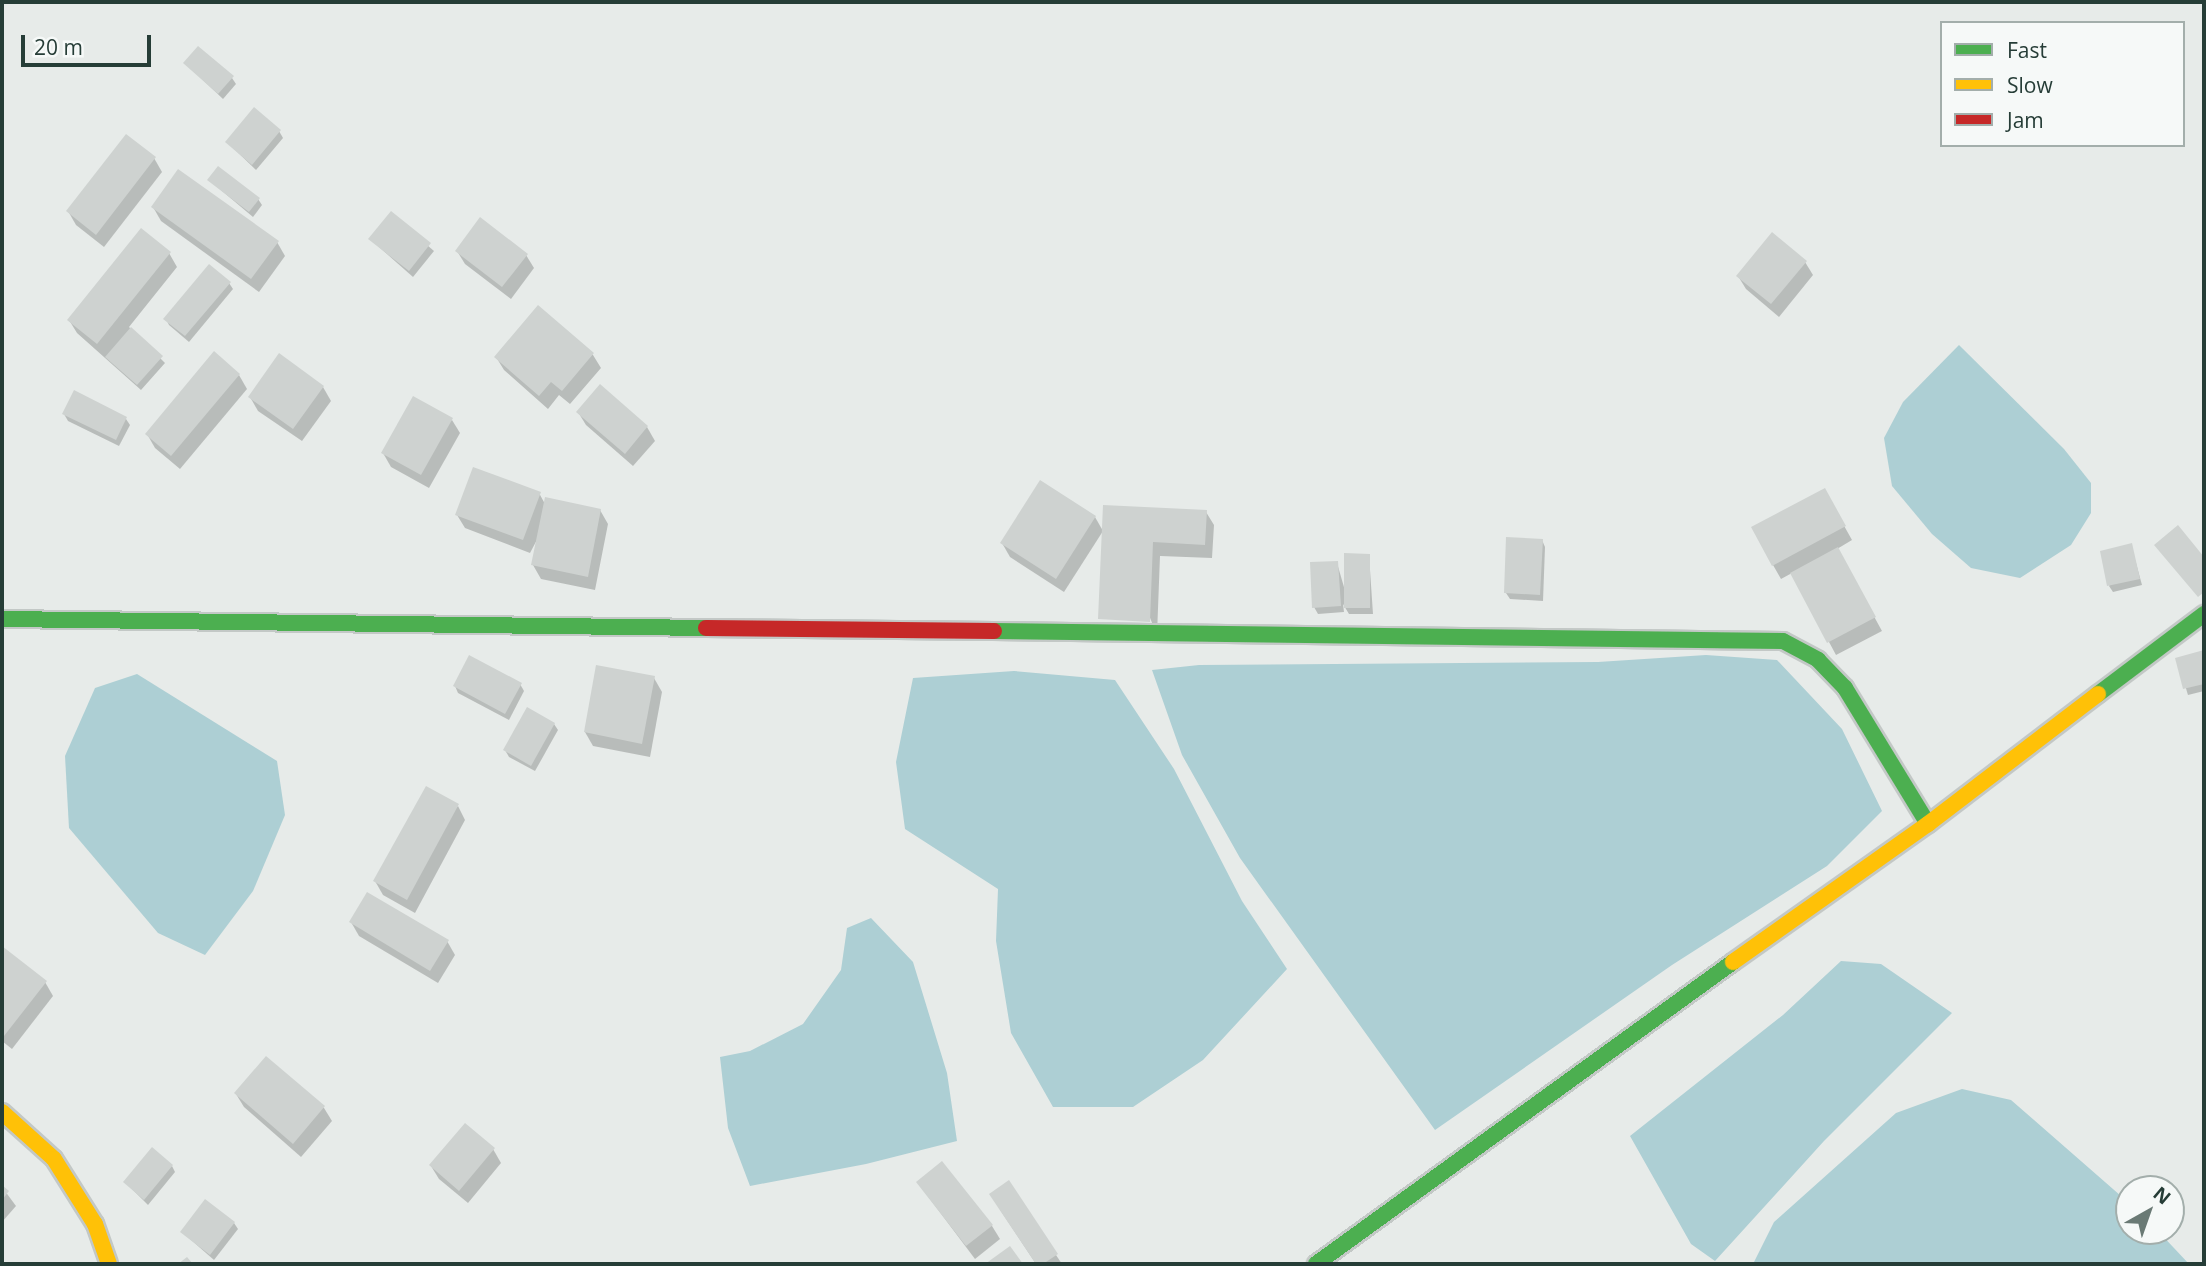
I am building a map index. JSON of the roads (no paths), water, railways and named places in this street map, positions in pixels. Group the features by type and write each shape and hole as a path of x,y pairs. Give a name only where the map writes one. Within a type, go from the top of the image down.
{"street":[{"path":"1316,1264 1580,1070 1928,824 2204,614"},
{"path":"2,619 1783,641 1818,660 1845,688 1928,824"},
{"path":"2,1112 54,1159 95,1224 108,1264"}],"water":[{"path":"1959,345 2064,449 2091,483 2091,513 2071,545 2020,578 1971,568 1932,534 1892,486 1884,438 1903,402"},
{"path":"1706,655 1777,660 1842,729 1882,811 1827,866 1672,965 1435,1130 1240,858 1182,755 1152,670 1199,665 1598,662"},
{"path":"1014,671 1115,680 1174,769 1242,901 1287,969 1203,1060 1133,1107 1053,1107 1011,1033 996,941 998,889 905,829 896,762 913,678"},
{"path":"137,674 277,761 285,815 253,891 205,955 158,933 69,828 65,756 95,688"},
{"path":"871,918 913,962 947,1073 957,1141 866,1164 750,1186 728,1128 720,1057 750,1051 803,1024 841,970 847,928"},
{"path":"1841,961 1881,964 1952,1013 1824,1141 1715,1261 1691,1244 1630,1136 1783,1015"},
{"path":"1962,1089 2011,1100 2115,1191 2115,1245 2171,1245 2189,1264 1753,1264 1774,1222 1896,1113"}]}
